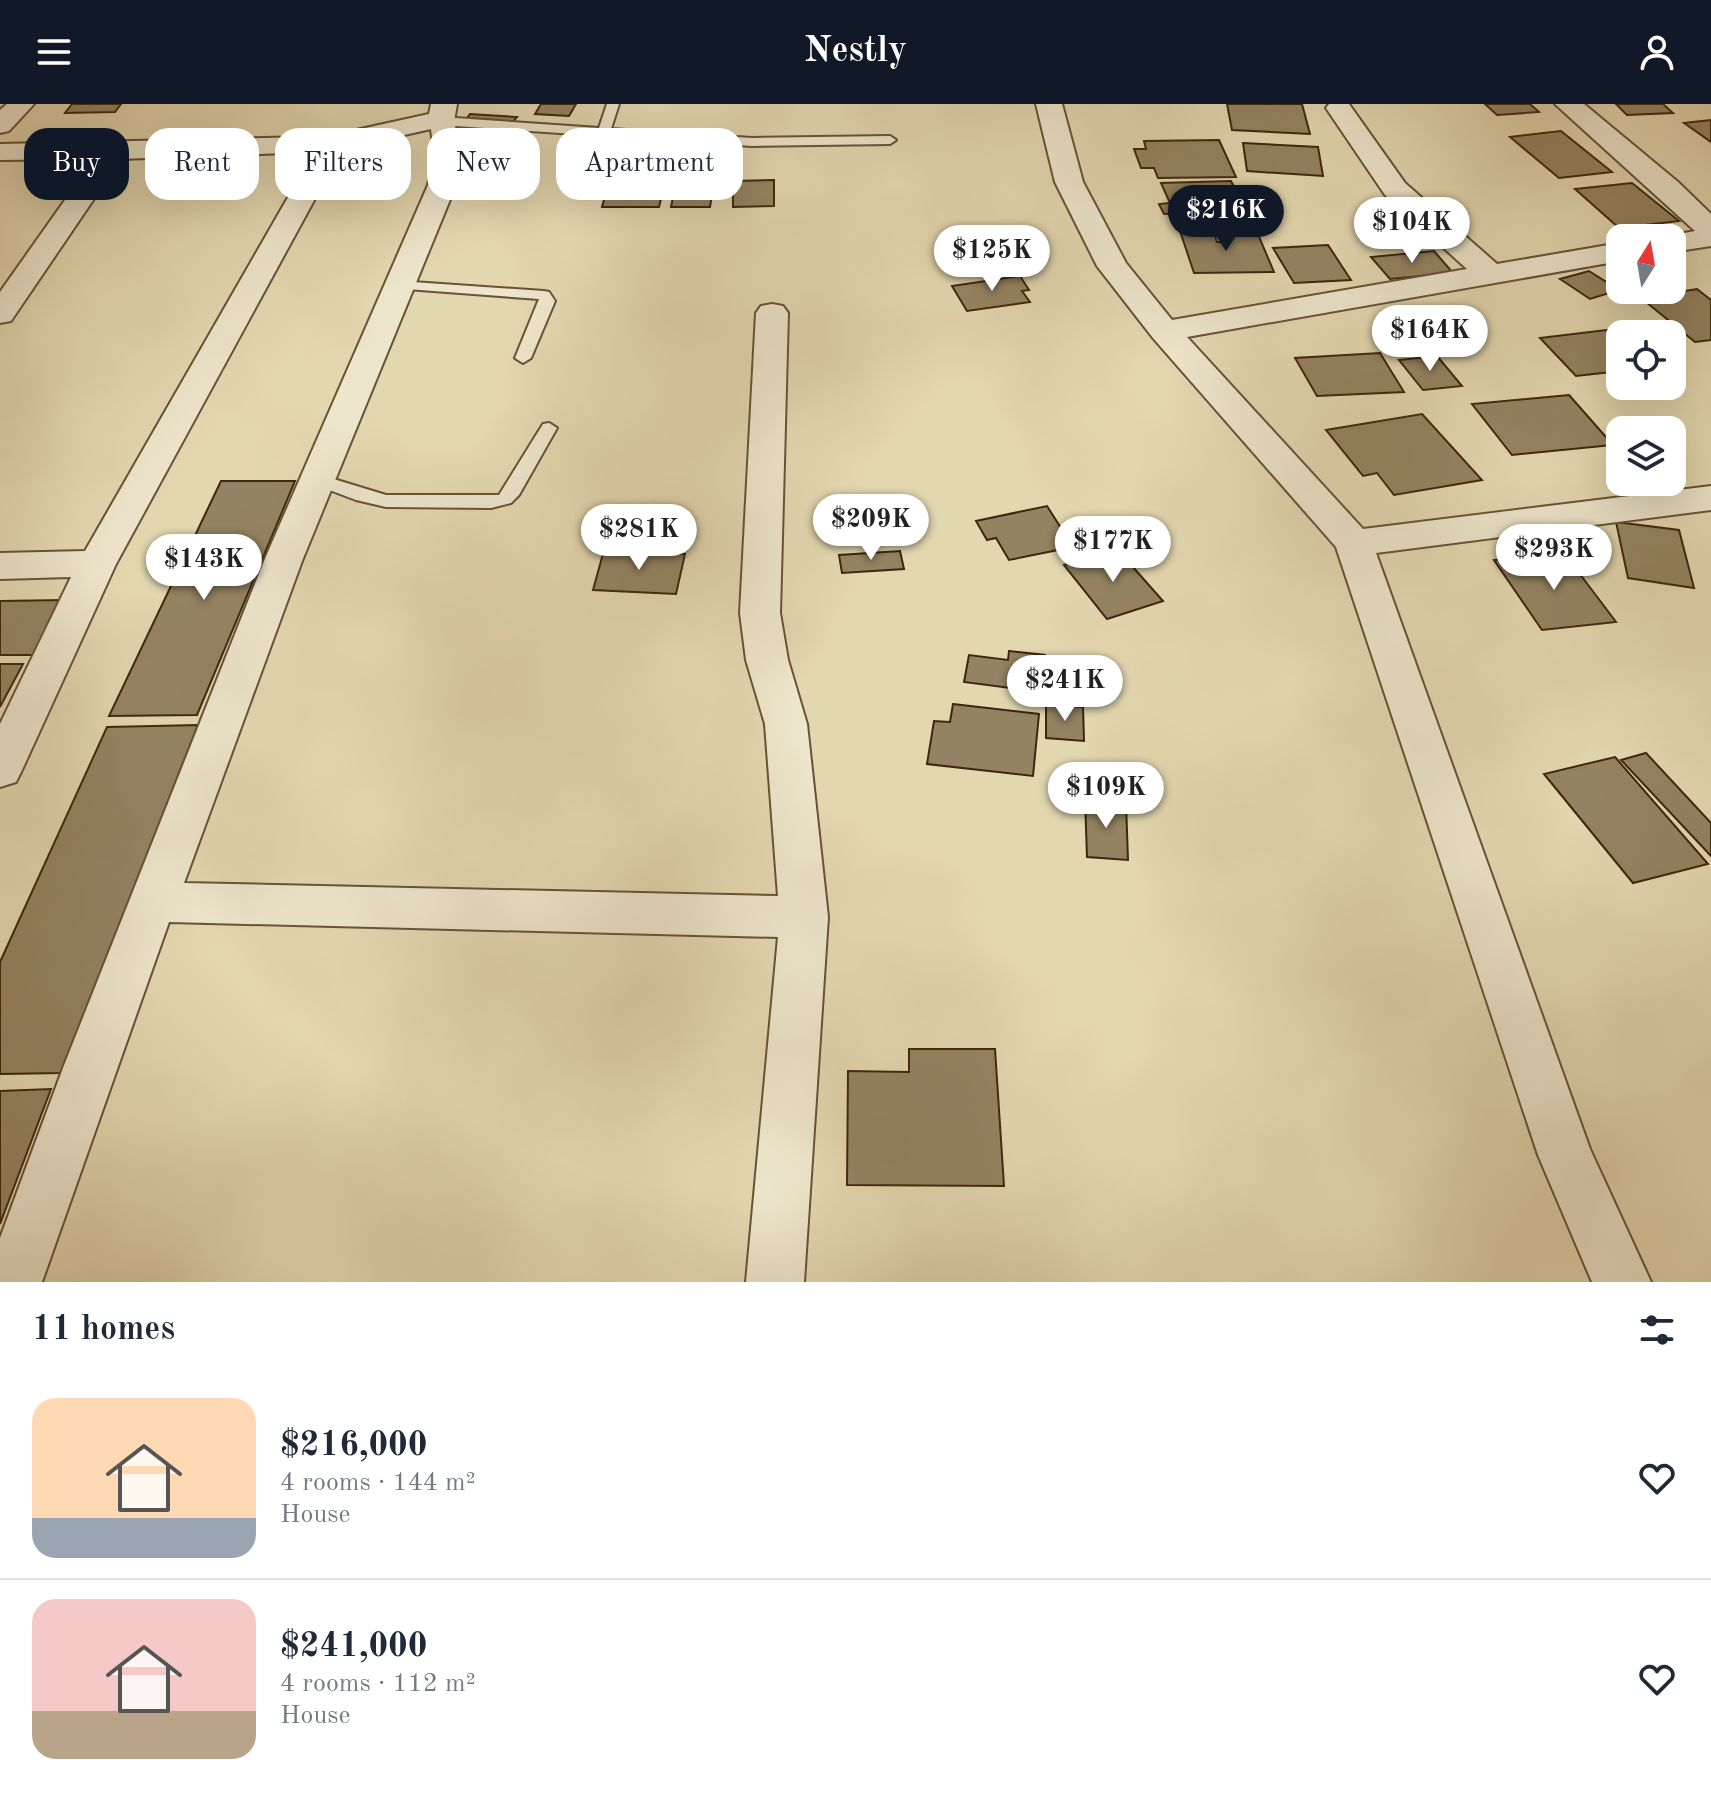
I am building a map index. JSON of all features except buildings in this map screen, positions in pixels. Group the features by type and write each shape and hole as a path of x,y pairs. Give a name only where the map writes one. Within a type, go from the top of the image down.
{"street":[{"path":"0,125 21,104"},
{"path":"1049,104 1069,182 1112,266 1164,331 1354,543 1565,1155 1622,1282"},
{"path":"1568,104 1668,188 1711,230"},
{"path":"1339,108 1395,189 1491,275"},
{"path":"13,1282 89,1068 317,479 442,185 449,153 443,112 396,128"},
{"path":"129,150 275,145"},
{"path":"0,152 24,152"},
{"path":"1668,188 1697,184"},
{"path":"0,314 79,200"},
{"path":"0,770 97,564 300,200"},
{"path":"1686,241 1711,237"},
{"path":"1164,331 1606,254"},
{"path":"772,313 760,613 767,660 786,724 804,917 775,1282"},
{"path":"1354,543 1707,504"},
{"path":"0,566 97,564"},
{"path":"155,902 804,917"}],"lane":[{"path":"605,128 613,104"},
{"path":"443,112 565,128"},
{"path":"743,141 890,140"},
{"path":"398,285 544,295 548,301 523,358"},
{"path":"317,479 362,496 386,501 477,502 505,499 513,491 549,428"}]}
